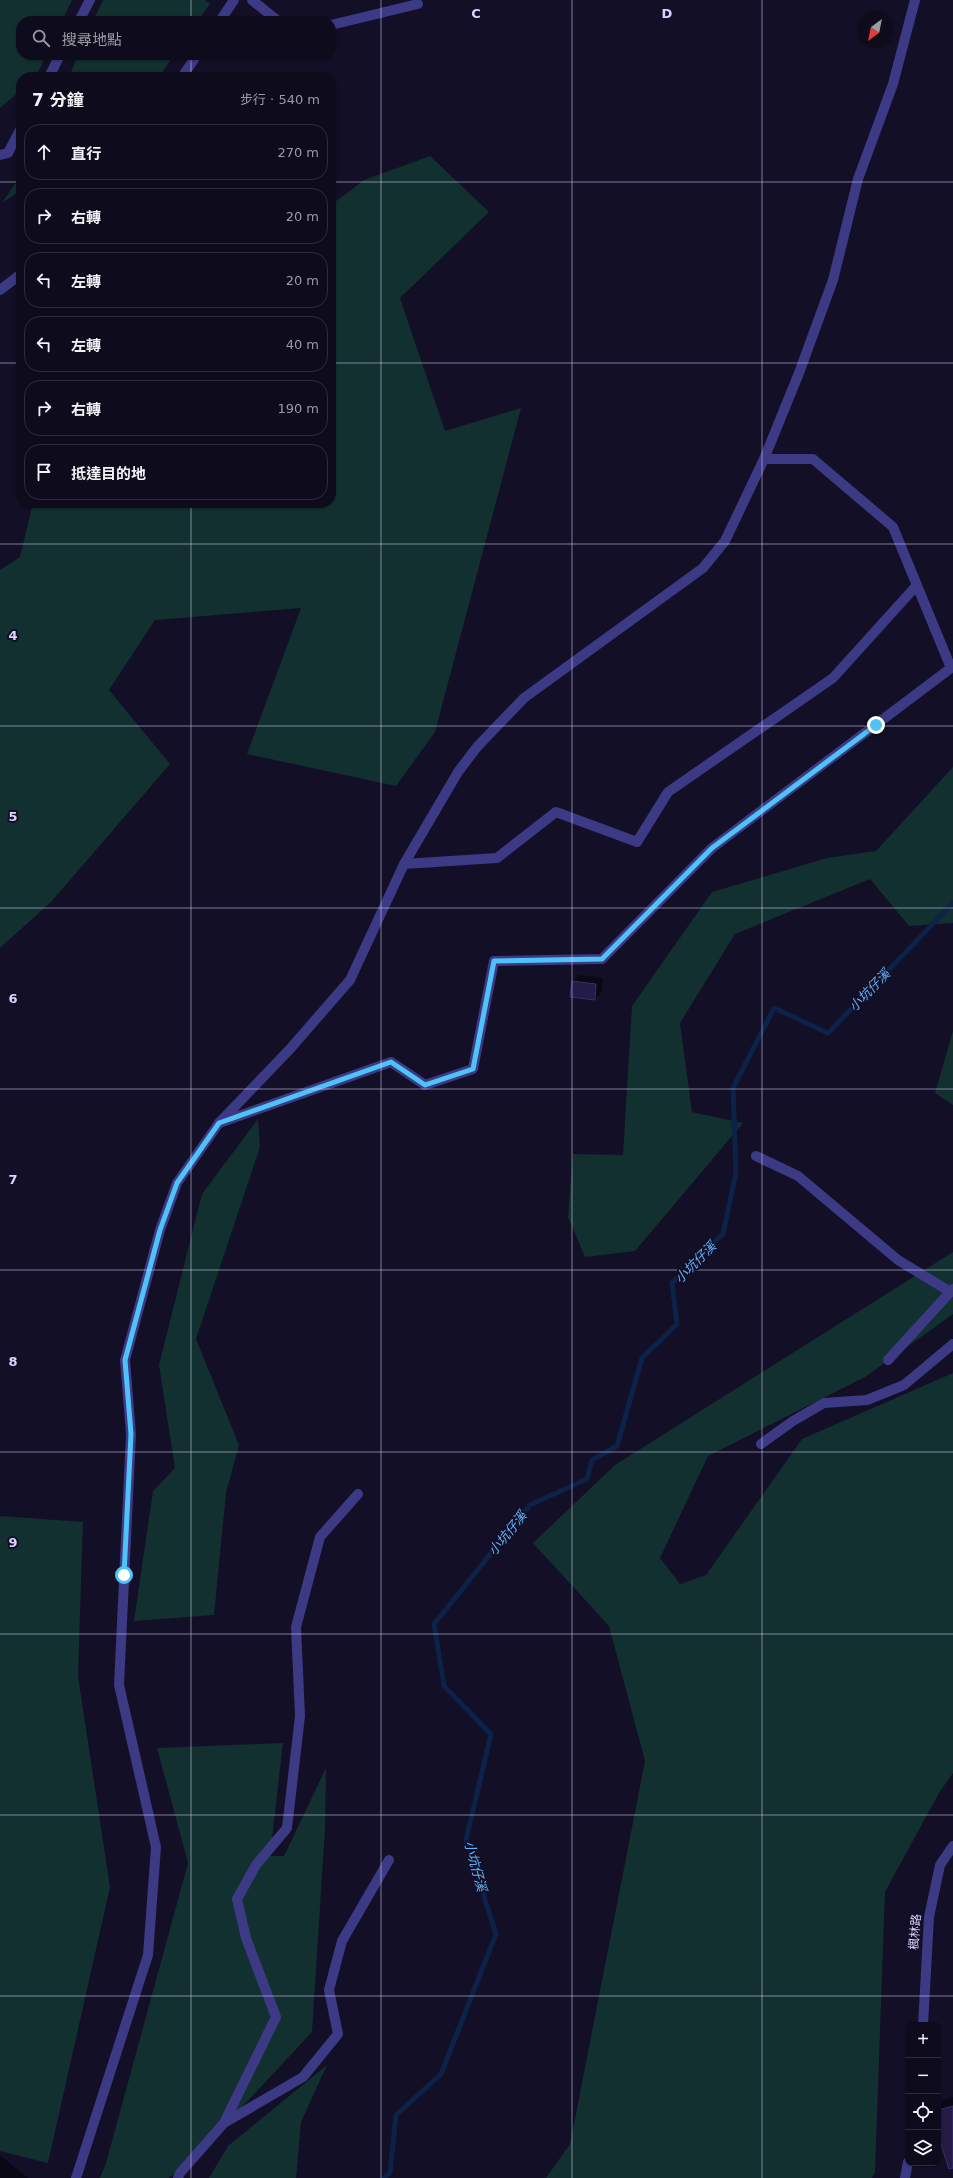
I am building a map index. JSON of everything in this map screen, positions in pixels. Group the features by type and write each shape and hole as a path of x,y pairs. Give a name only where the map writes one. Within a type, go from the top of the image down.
{"street":[{"path":"82,16 90,0"},
{"path":"223,16 234,0"},
{"path":"252,0 272,16"},
{"path":"76,2178 148,1955 156,1847 119,1685 131,1434 125,1360 160,1230 177,1183 219,1123 290,1049 350,980 404,864 458,772 477,747 524,698 703,568 725,541 764,459 833,280 858,179 893,84 915,0"},
{"path":"336,24 418,4"},
{"path":"52,72 58,60"},
{"path":"185,72 194,60"},
{"path":"0,155 8,153 16,138"},
{"path":"0,290 16,278"},
{"path":"219,1123 391,1062 425,1085 473,1069 494,961 602,959 712,848 952,667 893,527 813,459 764,459"},
{"path":"404,864 497,858 556,812 637,842 668,792 833,678 917,585"},
{"path":"756,1156 798,1176 898,1260 951,1290 888,1360"},
{"path":"761,1444 793,1421 824,1403 867,1400 904,1385 953,1344"},
{"path":"178,2178 180,2173 224,2123 276,2017 246,1938 237,1899 256,1865 287,1828 300,1716 296,1627 320,1537 358,1494"},
{"name":"楓林路","path":"923,2022 929,1917 940,1864 953,1846"},
{"path":"224,2123 303,2078 338,2034 329,1990 342,1941 389,1860"},
{"path":"905,2178 907,2166"}],"green space":[{"path":"0,0 72,0 64,16 16,16 16,60 44,60 38,72 16,72 16,94 0,108"},
{"path":"103,0 205,0 210,4 202,16 95,16"},
{"path":"76,60 171,60 162,72 71,72"},
{"path":"430,156 489,212 400,298 445,431 521,408 435,732 396,786 247,754 301,608 155,620 109,690 170,764 52,901 0,948 0,570 20,557 32,508 336,508 336,201 364,180"},
{"path":"16,182 16,193 2,203"},
{"path":"953,767 953,923 909,926 870,879 735,934 680,1023 692,1112 743,1123 635,1251 585,1257 568,1217 573,1154 623,1155 632,1006 712,892 827,858 876,851"},
{"path":"953,1031 953,1105 935,1093"},
{"path":"258,1119 260,1147 196,1339 239,1445 226,1493 214,1615 134,1621 153,1491 175,1468 159,1365 202,1194"},
{"path":"953,1252 953,1314 865,1377 708,1456 660,1558 680,1584 706,1575 802,1439 953,1373 953,1773 939,1793 885,1892 875,2172 872,2178 546,2178 570,2144 645,1761 609,1626 533,1543 615,1465"},
{"path":"0,1516 83,1522 78,1676 110,1887 48,2163 0,2151"},
{"path":"283,1743 270,1856 284,1856 326,1768 325,1829 312,2032 186,2167 168,2178 100,2178 106,2163 188,1863 157,1748"},
{"path":"327,2065 301,2122 296,2178 209,2178 228,2146"}],"building":[{"path":"572,981 596,984 595,1000 570,997"},
{"path":"953,2106 953,2168 949,2169 941,2144 941,2109"}],"waterway":[{"name":"小坑仔溪","path":"384,2178 390,2173 396,2115 441,2074 496,1934 466,1840 491,1734 444,1686 434,1624 530,1505 587,1479 592,1460 617,1446 642,1358 677,1324 672,1283 723,1234 736,1172 733,1088 774,1008 828,1033 953,903"}],"route":[{"path":"124,1575 131,1434 125,1360 160,1230 177,1183 219,1123 391,1062 425,1085 473,1069 494,961 602,959 712,848 876,725"}]}
